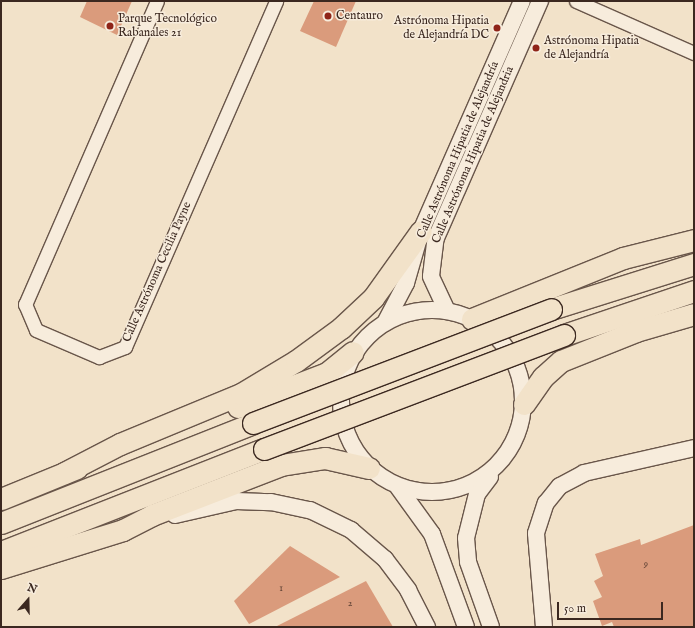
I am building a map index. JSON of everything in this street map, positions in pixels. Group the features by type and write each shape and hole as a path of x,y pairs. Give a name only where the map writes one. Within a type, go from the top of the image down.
{"main road":[{"path":"64,472 120,444 241,394 296,361 341,328 373,298 421,231"},
{"path":"472,319 624,258 694,240"},
{"path":"1,523 254,423 551,309 694,264"},
{"path":"1,552 264,449 564,335 694,291"},
{"path":"524,404 543,377 560,361 636,331 694,314"},
{"path":"1,499 64,472 327,373 354,352"},
{"path":"1,568 123,530 152,515 281,465 325,458 369,468"}],"street":[{"name":"Calle Astrónoma Cecilia Payne","path":"157,1 25,304 36,330 99,357 125,347 276,1"},
{"name":"Calle Astrónoma Hipatia de Alejandría","path":"386,321 406,283 421,231 522,1"},
{"name":"Calle Astrónoma Hipatia de Alejandria","path":"447,311 431,276 434,247 540,1"},
{"path":"576,1 694,53"},
{"path":"491,627 468,562 466,538 477,494 512,447 520,426 524,404 521,378 510,354 494,334 472,319 447,311 416,311 386,321 368,335 354,352 342,382 340,413 350,443 369,468 398,487 424,493 452,491 477,481 498,465"},
{"path":"544,627 536,533 546,503 560,486 584,473 694,448"},
{"path":"398,487 432,534 466,627"},
{"path":"123,530 236,501 271,502 310,510 351,530 385,559 408,590 427,627"}],"building":[{"name":"Parque Tecnológico Rabanales 21","path":"87,1 132,1 117,35 80,17"},
{"name":"Centauro","path":"314,1 356,1 336,47 300,31"},
{"path":"694,525 694,627 614,627 612,622 602,626 593,601 602,597 594,581 603,576 595,554 640,539 641,545"},
{"path":"290,546 340,577 249,624 234,601"},
{"path":"366,581 393,627 275,627"}],"place":[{"name":"Centauro","path":"328,16"},
{"name":"Parque Tecnológico Rabanales 21","path":"110,26"},
{"name":"Astrónoma Hipatia de Alejandría DC","path":"497,28"},
{"name":"Astrónoma Hipatia de Alejandría","path":"536,48"}]}
